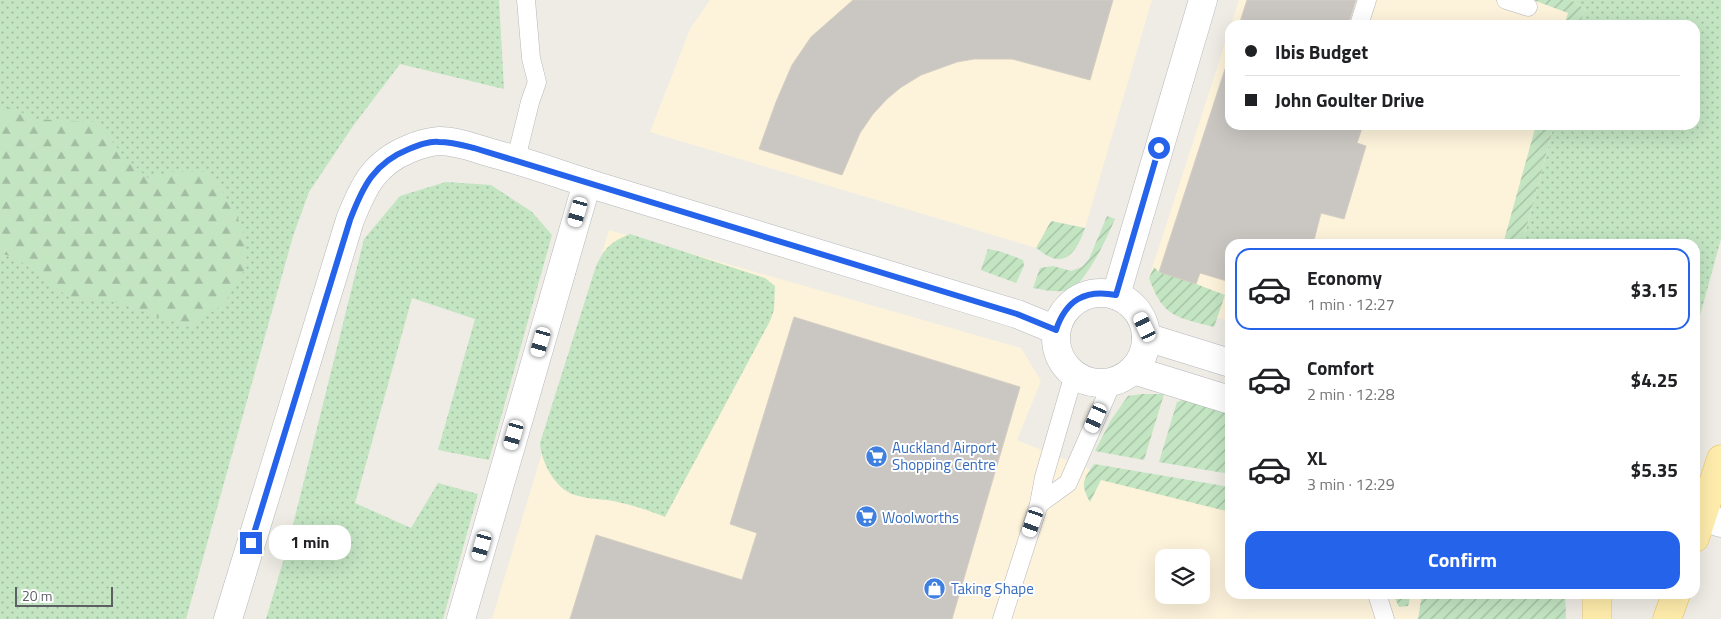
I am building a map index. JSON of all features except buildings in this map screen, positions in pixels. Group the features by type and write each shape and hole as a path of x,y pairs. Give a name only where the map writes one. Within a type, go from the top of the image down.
{"main road":[{"path":"1702,522 1721,459"},
{"path":"1597,599 1597,619"},
{"path":"1667,619 1674,599"}],"street":[{"path":"1116,295 1203,0"},
{"path":"228,619 350,220 366,185 388,159 420,144 438,141 453,143 516,160 1008,311 1056,330"},
{"path":"461,619 587,183"},
{"path":"1103,293 1116,295 1128,302 1138,313 1145,327 1146,343 1142,358 1123,376 1099,383 1086,381 1064,366 1058,355 1056,330 1060,318 1068,307 1078,299 1090,294 1103,293"},
{"path":"1146,337 1225,361"},
{"path":"1123,376 1225,399"}],"lane":[{"path":"516,160 530,102 538,82 531,58 526,0"},
{"path":"1361,20 1367,0"},
{"path":"1506,0 1528,6"},
{"path":"1002,619 1039,504 1044,477 1074,374"},
{"path":"1039,504 1068,483 1123,376"},
{"path":"1379,599 1387,618"}],"shaded area":[{"path":"710,0 1152,0 1085,228 1052,221 1036,248 650,132 690,29"},
{"path":"1239,0 1721,0 1721,239 1700,315 1700,239 1225,239 1225,320 1161,302 1153,290 1149,278 1225,43 1225,130 1700,130 1700,20 1233,20"},
{"name":"Auckland Airport Shopping Centre","path":"609,230 1021,348 1041,381 1017,440 1091,470 1225,510 1225,599 1436,599 1442,619 492,619"}],"green space":[{"path":"0,0 499,0 504,89 400,64 353,126 309,192 293,236 186,619 0,619"},
{"path":"1533,0 1571,0 1585,9 1582,20 1566,20 1568,13"},
{"path":"1571,0 1721,0 1721,239 1700,316 1700,239 1523,239 1553,130 1700,130 1700,20 1582,20 1585,9"},
{"path":"12,107 34,119 96,122 124,156 148,178 172,172 205,172 224,193 237,216 245,237 247,266 224,304 189,327 116,302 71,299 16,258 0,253 0,112"},
{"path":"1535,130 1553,130 1523,239 1504,239"},
{"path":"446,182 491,185 532,212 552,235 489,460 438,450 475,319 412,298 355,503 411,528 438,483 478,494 443,619 266,619 288,545 364,239 400,196"},
{"path":"1107,216 1115,219 1112,226 1089,270 1075,286 1068,290 1060,291 1033,288 1040,268 1053,266 1071,271 1082,267 1089,259"},
{"path":"1051,221 1085,228 1077,246 1069,256 1057,259 1046,255 1036,248"},
{"path":"630,234 765,278 775,286 774,310 770,321 665,517 627,504 584,497 568,492 551,474 543,458 540,443 596,266 602,254 609,246"},
{"path":"988,249 1023,260 1024,266 1016,283 981,270"},
{"path":"1154,267 1159,272 1225,295 1214,327 1181,318 1166,308 1154,291 1149,278"},
{"path":"1164,394 1144,460 1095,451 1111,420 1128,396"},
{"path":"1186,398 1225,411 1225,473 1159,462 1177,402"},
{"path":"1094,464 1225,486 1225,511 1101,480 1090,502 1084,486 1087,474"},
{"path":"1395,599 1410,599 1408,606 1399,607"},
{"path":"1421,599 1565,599 1566,619 1418,619"}],"place":[{"name":"Auckland Airport Shopping Centre","path":"876,456"},
{"name":"Woolworths","path":"866,517"},
{"name":"Taking Shape","path":"935,588"}],"route":[{"path":"251,543 350,220 366,185 377,170 388,159 403,151 420,144 438,141 474,148 1017,314 1056,330 1060,318 1068,307 1078,299 1090,294 1116,295 1159,148"}]}
